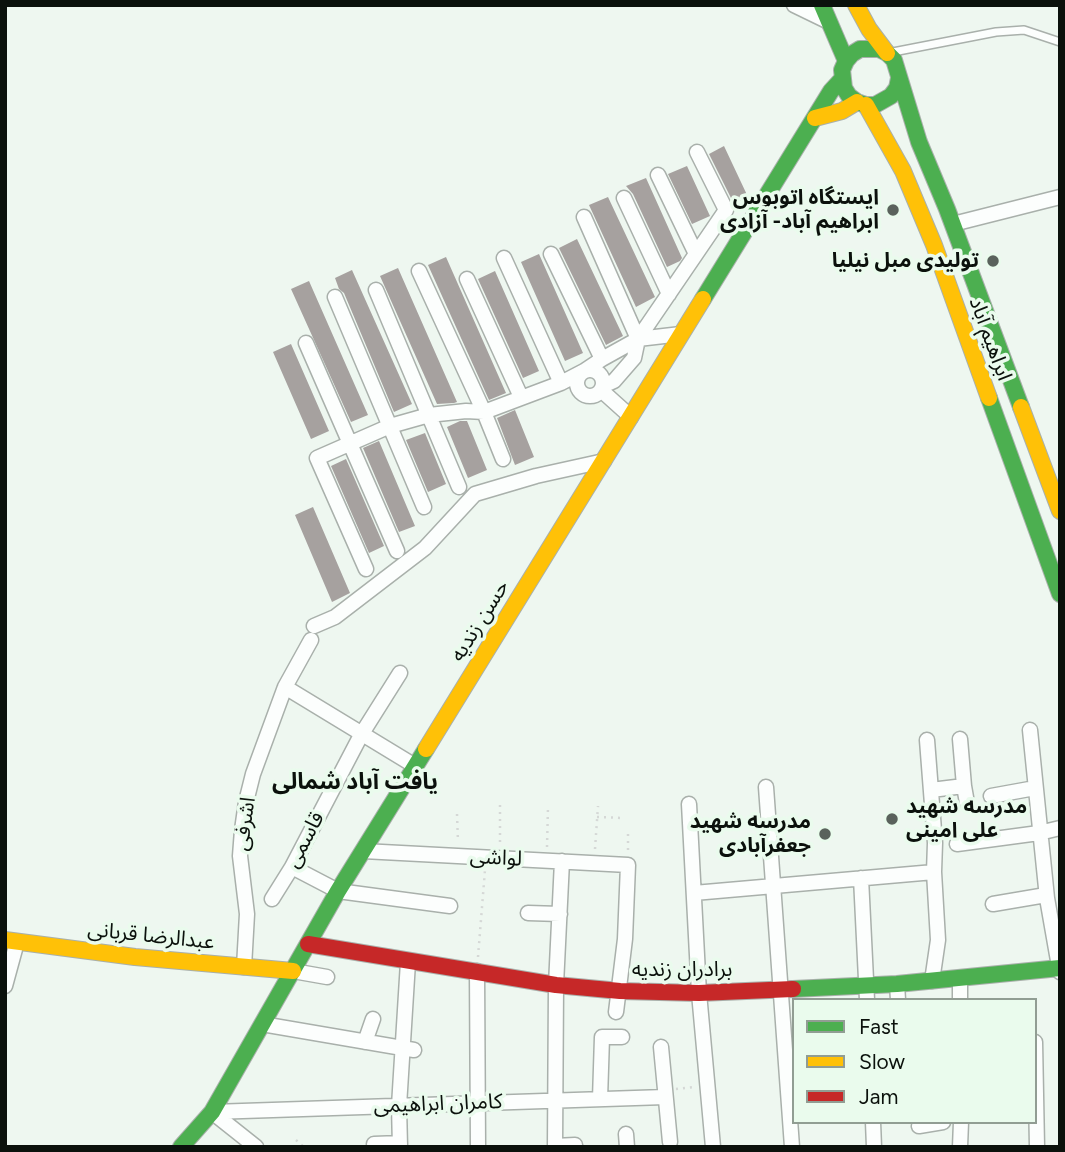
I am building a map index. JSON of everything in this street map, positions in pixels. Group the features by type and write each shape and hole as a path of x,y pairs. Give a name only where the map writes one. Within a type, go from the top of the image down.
{"street":[{"path":"794,5 829,22"},
{"path":"822,5 846,61"},
{"path":"856,5 869,29 894,60 899,78 897,88 884,102 862,103 849,96 844,88 842,70 852,54 870,47 887,53"},
{"name":"ابراهیم آباد","path":"899,78 919,142 953,224 1060,511"},
{"name":"حسن زندیه","path":"181,1147 212,1112 338,891 831,91 842,79"},
{"path":"815,118 862,103"},
{"name":"ابراهیم آباد","path":"862,103 903,171 934,245 1060,594"},
{"path":"631,416 602,388 602,377 596,372 584,371 578,377 579,391 590,397 595,396 602,388 614,381 634,358 638,340 726,210 697,152"},
{"path":"659,175 696,254"},
{"path":"953,224 1060,197"},
{"path":"624,198 669,294"},
{"path":"584,217 638,340"},
{"path":"551,254 602,359"},
{"path":"504,258 561,383"},
{"path":"419,271 503,458"},
{"path":"467,278 521,397"},
{"path":"376,290 459,487"},
{"path":"335,296 424,507"},
{"path":"366,569 317,458 390,426 429,415 484,412 561,383 638,340 681,334"},
{"path":"306,343 397,551"},
{"name":"اشرفی","path":"244,967 247,914 240,856 253,774 285,687 312,633 425,548 475,494 536,476 604,461"},
{"name":"قاسمی","path":"272,899 292,867 361,735 400,673"},
{"path":"285,687 415,766"},
{"path":"1030,730 1046,895 1060,970"},
{"path":"960,739 967,803"},
{"path":"927,740 935,843 938,940 932,981"},
{"path":"931,790 964,786"},
{"path":"766,787 792,1147"},
{"path":"991,796 1035,788"},
{"path":"689,804 699,993 713,1147"},
{"path":"957,844 1060,828"},
{"name":"لواشی","path":"363,851 628,865"},
{"path":"562,861 556,985 555,1146 575,1145"},
{"path":"616,1012 625,939 628,865"},
{"path":"292,867 338,891 450,906"},
{"path":"694,893 934,872"},
{"path":"861,878 867,993"},
{"path":"993,904 1046,895"},
{"path":"528,914 559,914"},
{"path":"5,986 11,941"},
{"name":"عبدالرضا قربانی","path":"11,941 135,957 293,971"},
{"name":"برادران زندیه","path":"308,944 556,985 620,992 699,993 779,989 898,992 932,981 1060,970"},
{"path":"374,1144 400,1145 399,1106 408,1049 408,962"},
{"path":"293,971 327,977"},
{"path":"477,971 478,1147"},
{"path":"960,978 960,998"},
{"path":"365,1042 373,1019"},
{"path":"262,1024 408,1049"},
{"path":"600,1099 602,1037 622,1037"},
{"path":"661,1047 670,1142"},
{"name":"کامران ابراهیمی","path":"212,1112 600,1099 664,1094"},
{"path":"212,1112 256,1147"},
{"path":"873,1124 874,1147"},
{"path":"919,1126 931,1124"},
{"path":"960,1147 961,1124"},
{"path":"1037,1124 1037,1147"}],"lane":[{"path":"887,53 996,32 1024,30 1060,42"}],"path":[{"path":"477,971 500,805"},
{"path":"594,863 598,806"},
{"path":"547,860 548,807"},
{"path":"457,814 459,856"},
{"path":"597,817 623,818"},
{"path":"628,834 628,865"},
{"path":"664,1094 707,1085"},
{"path":"296,1140 304,1147"}],"building":[{"path":"724,146 748,197 734,204 709,154"},
{"path":"687,166 710,216 692,224 668,174"},
{"path":"646,178 682,258 667,267 633,194 626,186"},
{"path":"608,197 655,297 636,307 589,205"},
{"path":"577,239 623,336 606,345 559,248"},
{"path":"539,254 583,353 565,361 521,262"},
{"path":"446,257 506,393 489,400 428,265"},
{"path":"398,268 457,402 437,404 380,276"},
{"path":"352,270 412,404 394,412 344,293 339,289 335,278"},
{"path":"495,271 539,371 523,378 478,279"},
{"path":"309,281 368,415 351,422 291,289"},
{"path":"291,344 329,431 311,439 273,352"},
{"path":"515,410 534,457 515,465 497,418"},
{"path":"467,421 487,470 468,478 447,427"},
{"path":"425,433 446,484 428,492 406,440"},
{"path":"379,441 415,526 399,532 363,448"},
{"path":"346,459 384,546 369,553 331,466"},
{"path":"313,507 350,593 332,602 295,515"}],"traffic: fast":[{"path":"822,5 846,61"},
{"path":"899,78 897,88 891,96 875,105 866,105 849,96 844,88 842,70 846,61 860,49 879,49 894,60 919,142 1021,407"},
{"path":"703,299 831,91 842,79"},
{"path":"989,398 1060,594"},
{"path":"181,1147 212,1112 338,891 426,749"},
{"path":"793,989 897,984 1060,968"}],"traffic: slow":[{"path":"856,5 869,29 887,53"},
{"path":"815,118 842,111 857,102"},
{"path":"866,105 903,171 934,245 989,398"},
{"path":"426,749 703,299"},
{"path":"1021,407 1060,511"},
{"path":"5,940 135,957 293,971"}],"traffic: jam":[{"path":"308,944 556,985 620,991 699,993 793,989"}],"place":[{"name":"ایستگاه اتوبوس ابراهیم آباد- آزادی","path":"893,210"},
{"name":"تولیدی مبل نیلیا","path":"993,261"},
{"name":"مدرسه شهید علی امینی","path":"892,819"},
{"name":"مدرسه شهید جعفرآبادی","path":"825,834"}],"district":[{"name":"یافت آباد شمالی","path":"355,782"}]}
